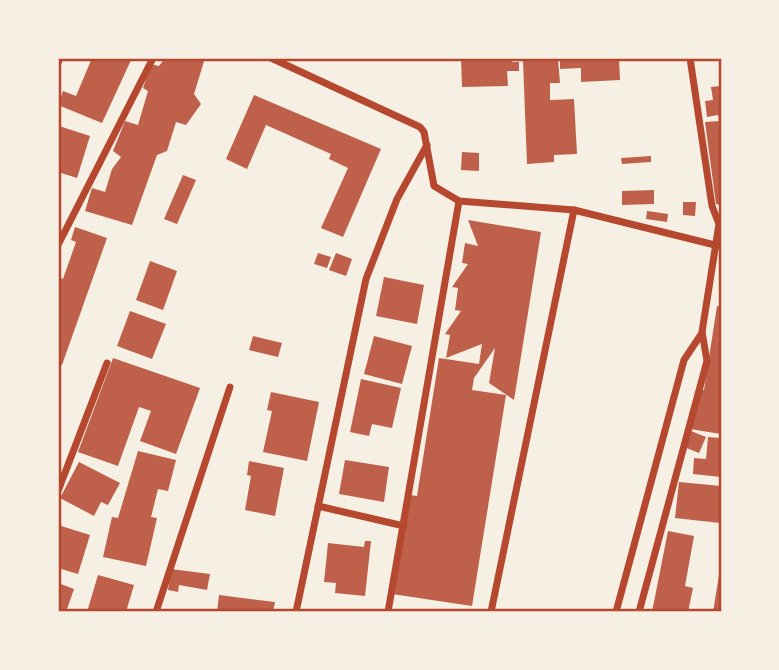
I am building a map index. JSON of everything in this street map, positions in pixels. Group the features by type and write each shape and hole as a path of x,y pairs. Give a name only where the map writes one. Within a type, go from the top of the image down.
{"street":[{"path":"58,63 60,58"},
{"path":"58,245 153,58"},
{"path":"271,58 420,127 427,145 434,186 458,201 574,210 719,246"},
{"path":"639,612 707,361 702,332 719,246 719,224 712,206 690,58"},
{"path":"296,612 366,279 397,199 427,145"},
{"path":"388,612 458,201"},
{"path":"491,612 574,210"},
{"path":"616,612 684,360 702,332"},
{"path":"58,491 107,363"},
{"path":"156,612 230,387"},
{"path":"318,506 404,526"}],"building":[{"path":"92,58 132,58 102,123 58,105 63,91 76,96"},
{"path":"165,58 205,58 194,94 201,104 186,125 176,122 167,151 157,155 132,225 85,211 92,188 105,192 112,169 121,157 113,151 125,121 138,125 148,91 143,88 151,64 159,66"},
{"path":"461,58 512,58 512,62 519,62 519,71 507,71 508,86 462,87"},
{"path":"619,58 620,80 581,82 581,68 560,69 560,60"},
{"path":"558,59 560,83 550,83 550,100 574,99 577,154 554,155 554,162 527,164 523,61"},
{"path":"721,86 721,205 716,204 705,122 719,121 718,115 707,117 705,101 713,100 711,87"},
{"path":"254,95 381,149 343,237 321,228 348,168 329,159 331,154 266,125 247,169 226,159"},
{"path":"59,126 90,136 77,178 58,172"},
{"path":"462,152 479,153 479,171 461,170"},
{"path":"651,156 651,162 622,164 621,158"},
{"path":"183,175 196,180 177,224 164,219"},
{"path":"654,190 654,204 622,205 622,191"},
{"path":"683,202 696,202 695,216 683,215"},
{"path":"647,211 668,214 667,222 646,219"},
{"path":"468,220 541,232 514,400 489,383 495,348 474,378 472,390 506,395 472,606 392,594 410,495 417,496 439,358 479,364 482,344 446,358 450,335 445,334 461,311 455,310 458,288 452,287 468,264 462,263 465,243 478,246"},
{"path":"75,227 107,238 62,365 58,364 58,277 63,279 76,242 71,240"},
{"path":"318,253 331,257 327,268 314,264"},
{"path":"336,253 352,259 346,276 329,270"},
{"path":"150,261 177,271 163,310 136,300"},
{"path":"384,277 424,285 417,324 376,316"},
{"path":"717,306 721,307 721,434 690,429 697,389 704,390"},
{"path":"130,311 166,324 152,359 117,346"},
{"path":"253,336 282,343 278,357 249,350"},
{"path":"374,336 412,346 402,384 364,374"},
{"path":"113,358 200,388 176,454 140,441 151,411 139,407 118,466 78,452"},
{"path":"361,379 401,388 392,428 372,424 369,436 350,432"},
{"path":"271,392 319,402 307,461 263,452 272,411 267,410"},
{"path":"691,431 706,437 699,453 684,447"},
{"path":"708,437 721,438 721,477 693,474 694,458 706,459"},
{"path":"138,451 176,460 168,491 158,489 151,517 157,518 146,566 103,557 112,517 118,518"},
{"path":"345,460 389,467 384,502 339,494"},
{"path":"249,461 284,468 275,516 245,510 251,476 247,475"},
{"path":"79,462 120,483 108,505 101,502 94,516 60,498"},
{"path":"679,482 721,486 720,523 675,518"},
{"path":"58,525 90,535 78,574 58,568"},
{"path":"668,531 694,536 685,586 693,588 688,612 652,612"},
{"path":"365,541 371,541 365,596 335,593 336,583 324,582 328,543 364,547"},
{"path":"171,569 210,574 207,590 179,585 178,592 168,590"},
{"path":"720,569 721,612 713,612"},
{"path":"98,575 134,585 126,612 87,612"},
{"path":"58,583 74,589 66,612 58,612"},
{"path":"219,595 275,602 273,612 217,612"}]}
